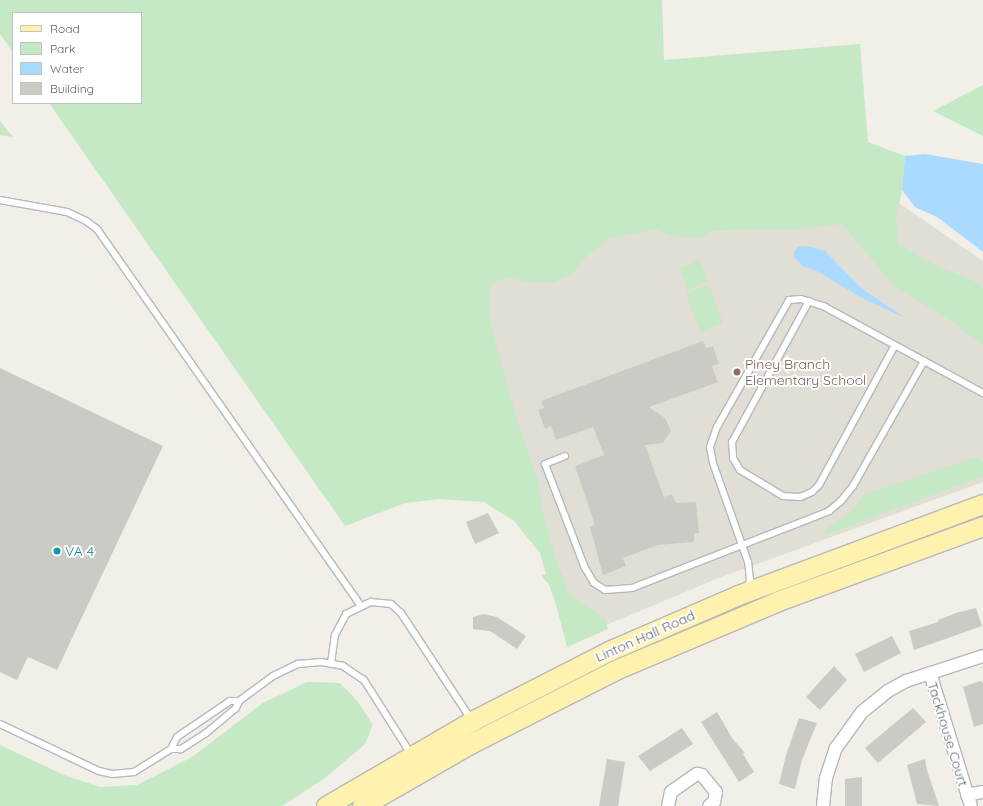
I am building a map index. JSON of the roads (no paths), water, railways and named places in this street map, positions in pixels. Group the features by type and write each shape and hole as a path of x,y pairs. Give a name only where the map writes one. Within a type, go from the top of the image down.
{"main road":[{"name":"Linton Hall Road","path":"362,806 472,721 611,650 744,593 983,504"},
{"name":"Linton Hall Road","path":"326,806 417,762 547,704 644,658 778,601 983,526"}],"street":[{"path":"823,806 830,764 836,748 851,723 888,691 930,673 983,656"},
{"name":"Tackhouse Court","path":"930,673 969,800 983,792"},
{"path":"668,806 671,792 697,774 702,775 716,792 714,802 709,806"}],"lane":[{"path":"0,200 67,212 86,220 97,229 361,606"},
{"path":"744,593 750,580 743,546 712,463 710,454 711,442 786,304 794,299 809,301 825,307 983,393"},
{"path":"809,301 732,442 733,458 740,470 783,496 800,497 812,492 819,485 895,345"},
{"path":"565,456 545,464 585,568 599,588 610,591 632,588 811,520 841,501 853,486 924,361"},
{"path":"331,662 334,640 341,620 346,614 361,606 380,601 396,607 472,721"},
{"path":"0,724 112,774 134,772 171,749 181,749 206,733 236,708 239,701 273,676 298,664 331,662 343,666 364,680 417,762"},
{"path":"171,749 174,740 189,729 230,701 239,701"}],"water":[{"path":"925,154 983,164 983,252 937,217 915,207 902,190 905,156"},
{"path":"807,246 825,251 861,288 905,318 862,298 815,270 803,266 794,257 794,252 798,247"}],"place":[{"name":"Piney Branch Elementary School","path":"737,372"},
{"name":"VA 4","path":"57,551"}]}
